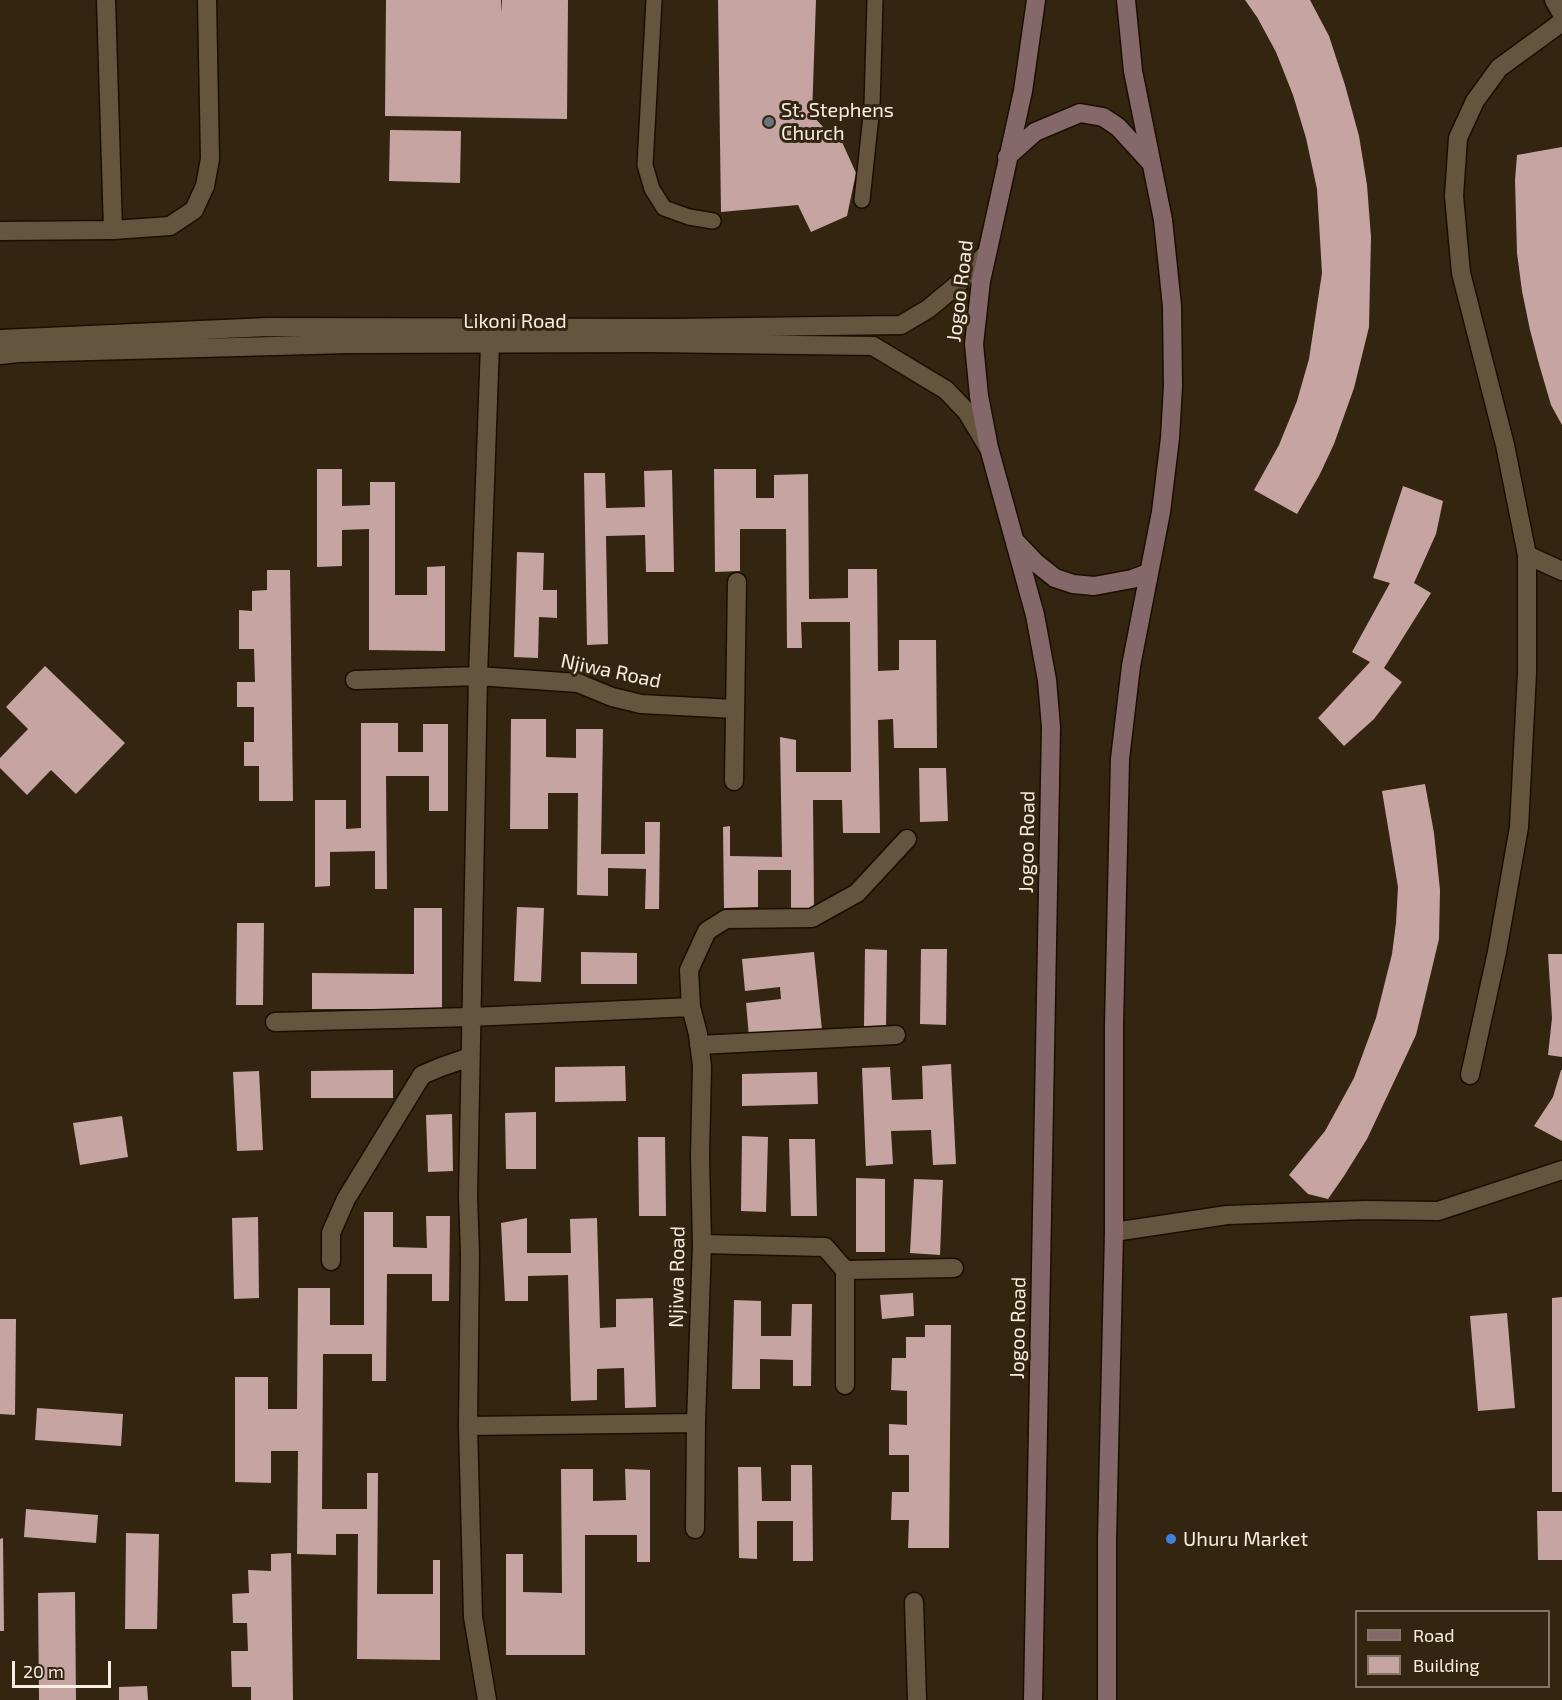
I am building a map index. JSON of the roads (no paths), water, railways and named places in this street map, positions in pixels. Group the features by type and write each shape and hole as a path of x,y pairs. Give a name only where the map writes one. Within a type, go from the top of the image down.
{"main road":[{"name":"Jogoo Road","path":"1033,1700 1051,727 1047,680 1036,624 989,448 979,396 974,344 981,281 1023,91 1036,0"},
{"path":"1107,1700 1107,1528 1114,1232 1114,1026 1120,759 1131,666 1161,512 1170,438 1173,386 1171,296 1163,220 1133,71 1126,0"},
{"path":"1007,157 1035,132 1080,113 1103,117 1118,127 1152,164"},
{"path":"1015,541 1035,562 1055,578 1073,584 1094,586 1132,579 1148,573"}],"street":[{"path":"106,0 113,230"},
{"path":"0,231 113,230 170,226 194,210 205,186 210,159 207,0"},
{"path":"1554,0 1562,14"},
{"path":"1470,1076 1497,952 1519,827 1527,673 1527,555 1505,445 1461,273 1454,196 1458,138 1475,101 1499,68 1562,22"},
{"name":"Likoni Road","path":"0,339 268,327 901,326 928,309 957,285 986,254"},
{"name":"Likoni Road","path":"0,355 348,344 650,343 873,346 946,390 967,412 989,448"},
{"path":"487,1700 473,1617 468,1426 470,1254 468,1196 478,676 490,344"},
{"path":"1527,555 1562,571"},
{"path":"734,781 737,582"},
{"name":"Njiwa Road","path":"355,680 478,676 578,683 612,697 641,704 735,709"},
{"name":"Njiwa Road","path":"695,1529 702,1244 700,1156 702,1066 692,1007 689,970 707,931 726,919 812,918 857,893 908,839"},
{"path":"275,1023 692,1007"},
{"path":"699,1045 896,1035"},
{"path":"331,1261 331,1233 346,1199 422,1075 470,1058"},
{"path":"1114,1232 1227,1215 1438,1210 1562,1170"},
{"path":"702,1244 825,1247 844,1270 845,1385"},
{"path":"844,1270 954,1268"},
{"path":"468,1426 696,1423"},
{"path":"914,1602 916,1700"}],"lane":[{"path":"654,0 645,165 652,189 663,208 688,217 713,220"},
{"path":"862,201 872,106 875,0"}],"place":[{"name":"St. Stephens Church","path":"769,122"},
{"name":"Uhuru Market","path":"1171,1539"}]}
